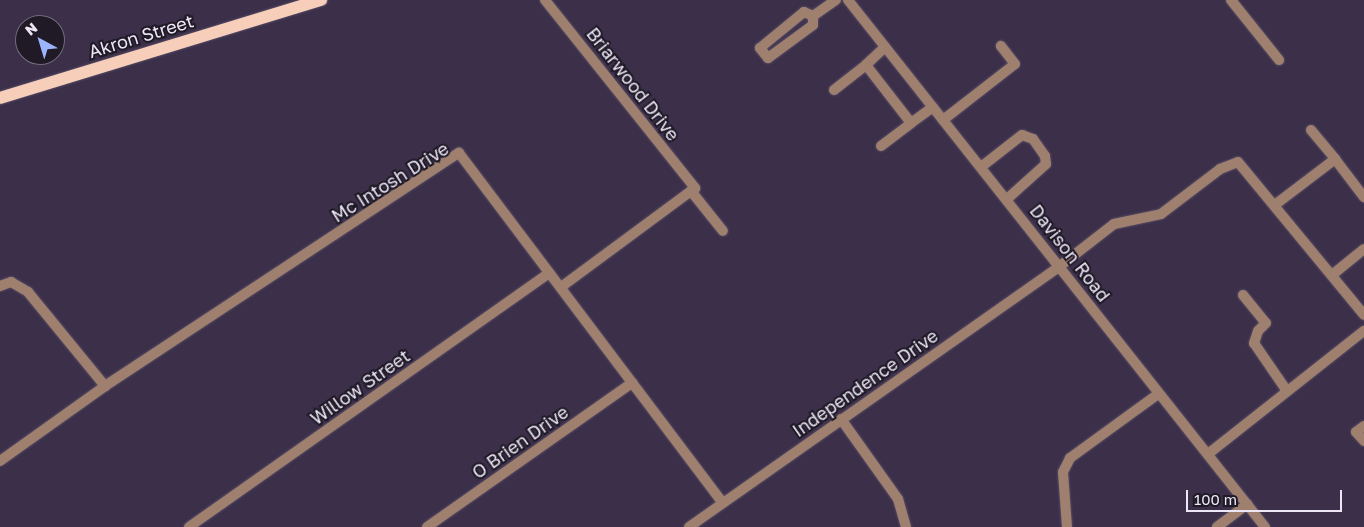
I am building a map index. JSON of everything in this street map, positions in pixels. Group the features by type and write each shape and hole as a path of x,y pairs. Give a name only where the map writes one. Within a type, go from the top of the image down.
{"main road":[{"name":"Akron Street","path":"0,98 321,0"}],"street":[{"name":"Briarwood Drive","path":"545,0 724,231"},
{"path":"813,16 836,0"},
{"name":"Davison Road","path":"848,0 1265,527"},
{"path":"1232,0 1279,60"},
{"path":"804,12 813,16 813,25 776,54 768,58 760,48 804,12"},
{"path":"943,120 1015,64 1001,46"},
{"path":"834,90 866,65 885,47"},
{"path":"866,65 912,123"},
{"path":"881,146 933,107"},
{"path":"1312,130 1364,197"},
{"path":"981,167 1022,135 1029,136 1039,147 1047,160 1044,168 1006,199"},
{"name":"Mc Intosh Drive","path":"0,461 105,386 459,154 723,503"},
{"path":"1335,159 1276,204 1364,315"},
{"name":"Independence Drive","path":"689,527 1060,266 1114,224 1162,214 1220,169 1238,162 1276,204"},
{"path":"561,287 693,190"},
{"path":"1332,275 1364,249"},
{"name":"Willow Street","path":"189,527 549,273"},
{"path":"0,286 11,282 28,292 105,386"},
{"path":"1244,295 1266,323 1258,331 1254,343 1287,391"},
{"path":"1208,454 1364,331"},
{"name":"O Brien Drive","path":"427,527 632,383"},
{"path":"1068,527 1063,472 1070,458 1158,394"},
{"path":"841,419 898,499 906,527"},
{"path":"1364,426 1356,432 1364,441"},
{"path":"1217,527 1246,504"}]}
